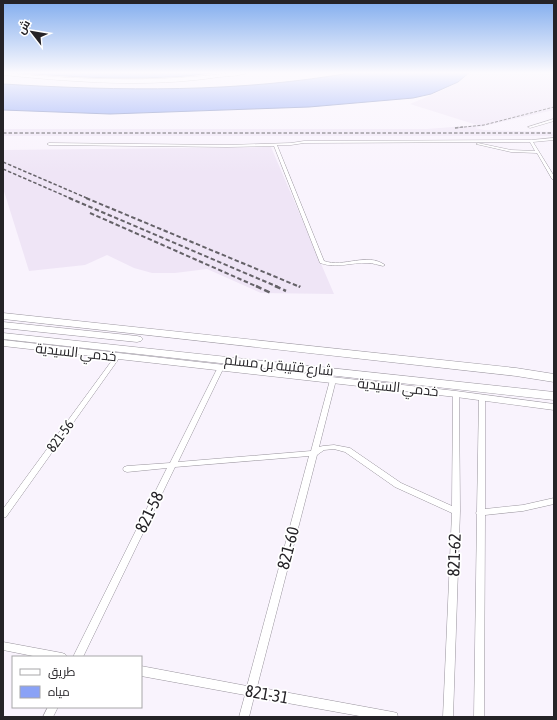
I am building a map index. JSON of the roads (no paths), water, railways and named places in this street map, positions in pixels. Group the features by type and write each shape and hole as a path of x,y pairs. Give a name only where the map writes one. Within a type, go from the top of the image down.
{"highway":[{"path":"3,316 501,370 554,378"},
{"name":"شارع قتيبة بن مسلم","path":"3,325 554,382"},
{"name":"شارع قتيبة بن مسلم","path":"3,336 543,397"}],"street":[{"path":"530,127 554,120"},
{"path":"49,144 227,146 304,142 531,141 554,139"},
{"path":"465,141 511,151 538,152"},
{"path":"531,141 552,172 554,179"},
{"path":"276,144 322,262 330,265 379,262 383,265"},
{"name":"خدمي السيدية","path":"3,344 482,397 543,397 554,407"},
{"path":"3,352 18,345"},
{"name":"821-56","path":"3,515 118,356"},
{"name":"821-58","path":"78,656 221,367"},
{"name":"821-60","path":"244,717 333,380"},
{"name":"821-62","path":"448,717 456,511 456,394"},
{"name":"821-62","path":"479,717 482,397"},
{"path":"127,468 172,466 314,453 323,448 334,446 347,450 398,485 456,511"},
{"path":"480,513 523,508 554,501"},
{"path":"3,646 57,656"},
{"name":"821-31","path":"142,671 394,717"},
{"path":"48,717 52,708"}],"water":[{"path":"3,106 325,106 110,114 3,110"}],"railway":[{"path":"463,127 455,128 484,125 554,107"},
{"path":"3,133 554,133"},
{"path":"3,162 89,199"},
{"path":"3,169 72,199"},
{"path":"69,198 278,287"},
{"path":"86,198 300,287 299,286"},
{"path":"90,213 258,287"},
{"path":"256,286 271,293"},
{"path":"275,286 286,291"}]}
